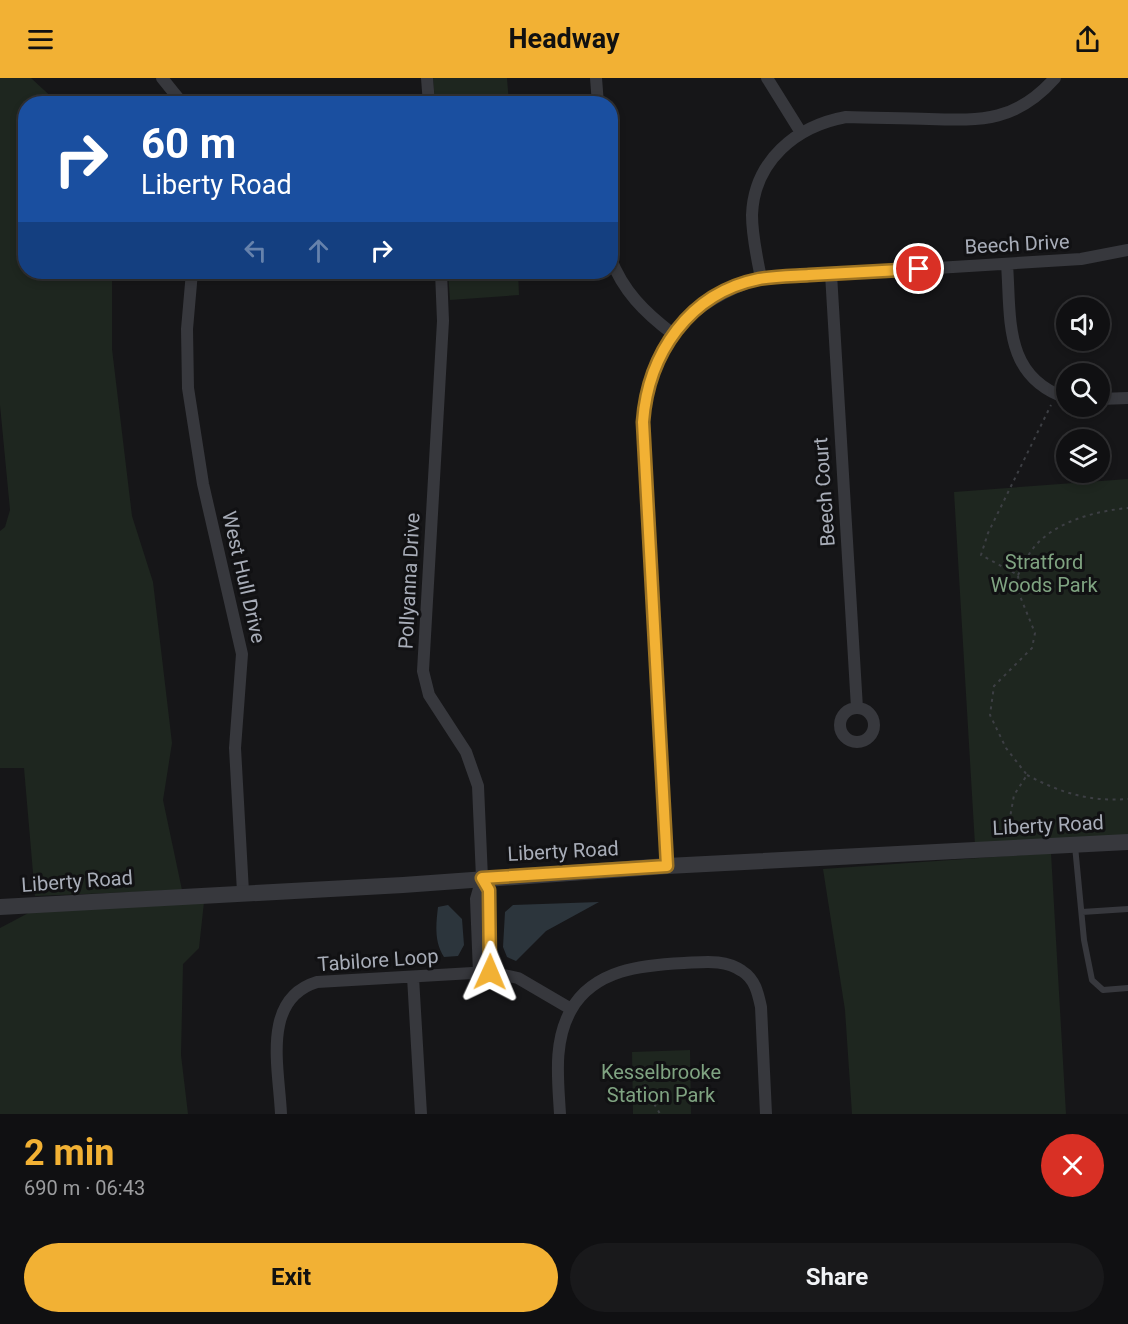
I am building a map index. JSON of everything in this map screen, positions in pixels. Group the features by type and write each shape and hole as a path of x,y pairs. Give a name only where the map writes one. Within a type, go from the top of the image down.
{"street":[{"path":"162,78 177,96"},
{"path":"427,78 428,96"},
{"path":"596,78 597,96"},
{"path":"767,78 800,132"},
{"path":"761,279 753,231 754,198 767,167 778,152 800,132 824,121 846,117 988,119 1014,111 1032,101 1055,78"},
{"name":"Beech Drive","path":"667,866 643,422 648,385 654,367 673,334 698,308 714,297 761,279 1081,259 1128,250"},
{"path":"1007,264 1012,337 1016,352 1030,376 1056,394"},
{"name":"Beech Court","path":"831,274 857,708"},
{"path":"618,275 636,303 673,334"},
{"name":"West Hull Drive","path":"191,279 187,329 188,388 203,484 242,654 235,748 243,892"},
{"name":"Pollyanna Drive","path":"441,279 443,321 423,671 429,694 466,752 477,778 482,878 489,890 484,973"},
{"path":"1110,399 1128,398"},
{"name":"Liberty Road","path":"0,907 667,866 1128,842"},
{"path":"560,1114 557,1057 560,1040 571,1009 597,983 627,968 644,965 716,962 735,967 752,981 759,999 766,1114"},
{"name":"Tabilore Loop","path":"281,1114 278,1028 282,1009 297,990 317,982 484,973 518,978 571,1009"},
{"path":"413,977 421,1114"}],"lane":[{"path":"1075,845 1092,980 1103,990 1128,988"},
{"path":"1082,912 1128,909"}],"path":[{"path":"1018,575 981,555 988,533 1051,405"},
{"path":"1128,508 1091,515 1056,529 1034,547 1018,575 1020,596 1035,633 1032,648 994,686 990,715 1006,748 1027,775 1058,791 1081,797 1106,801 1128,799"},
{"path":"1008,828 1014,795 1027,775"},
{"path":"649,1067 644,1068 641,1072 660,1114"}],"green space":[{"path":"0,78 31,78 50,96 18,96 18,279 112,279 112,349 132,516 153,582 172,743 163,800 182,890 35,896 24,768 0,768 0,531 5,527 10,510 0,405"},
{"path":"433,78 507,78 508,96 434,96"},
{"path":"448,279 518,279 519,295 450,300"},
{"name":"Stratford Woods Park","path":"1128,479 1128,837 975,845 954,492 1074,483 1110,483 1110,480"},
{"path":"1051,853 1066,1114 852,1114 845,1010 823,869"},
{"path":"204,902 199,948 183,964 181,1055 188,1114 0,1114 0,928 36,909"},
{"name":"Kesselbrooke Station Park","path":"690,1050 691,1114 633,1114 632,1052"}],"shaded area":[{"path":"599,902 546,931 516,961 507,957 503,947 505,912 513,905"},
{"path":"448,905 462,919 464,945 458,956 444,957 436,933 438,907"}],"route":[{"path":"490,972 489,890 482,878 667,866 643,422 648,385 663,349 684,321 698,308 730,289 759,279 919,269"}]}
